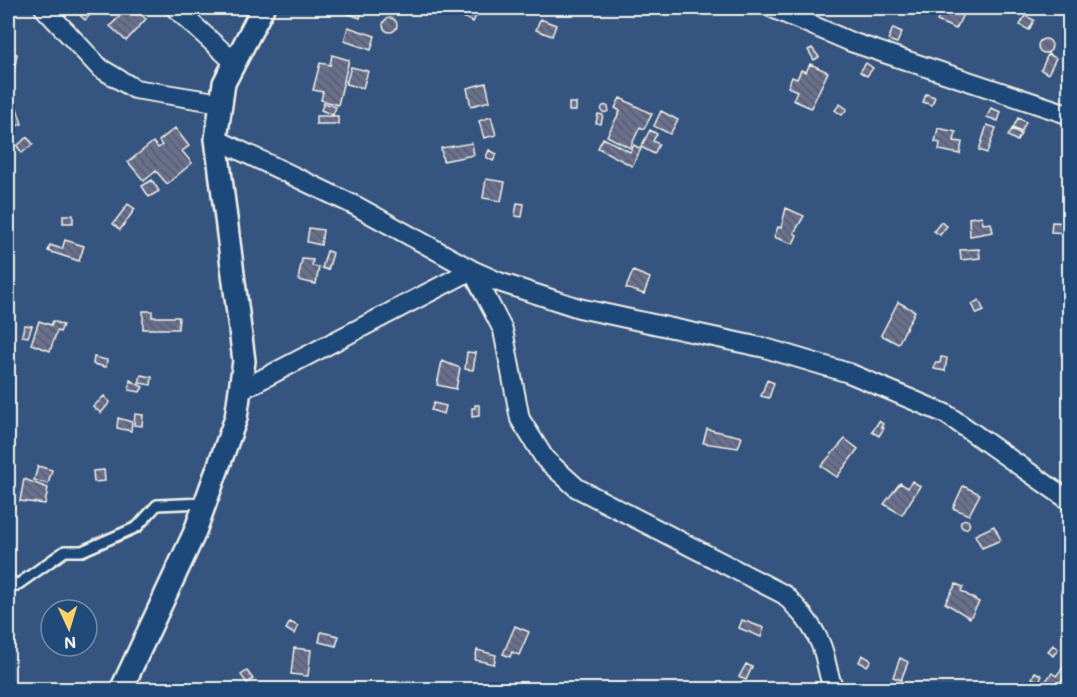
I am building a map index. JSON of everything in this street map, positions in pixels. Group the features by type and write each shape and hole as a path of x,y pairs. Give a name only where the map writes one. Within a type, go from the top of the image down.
{"street":[{"path":"44,8 100,68 135,89 221,103"},
{"path":"175,8 233,60"},
{"path":"121,690 194,534 236,418 244,361 216,139 224,83 233,60 263,8"},
{"path":"772,8 808,15 851,42 1070,115"},
{"path":"216,139 356,206 472,270 579,308 765,348 849,373 946,414 1070,501"},
{"path":"239,391 472,270"},
{"path":"472,270 503,330 520,419 545,459 577,488 785,595 809,623 820,642 829,665 831,684 835,690"}],"lane":[{"path":"8,579 17,585 65,551 82,551 136,526 157,505 205,503"}],"building":[{"path":"72,8 97,8 85,20"},
{"path":"128,8 134,8 146,19 126,41 110,26"},
{"path":"207,8 216,8 215,13 206,12"},
{"path":"339,8 363,8 360,18 338,10"},
{"path":"465,8 480,8 473,22 461,16"},
{"path":"888,8 899,8 895,15 887,10"},
{"path":"950,8 966,8 956,29 937,21 941,12 950,16 953,9"},
{"path":"1025,16 1034,20 1029,30 1020,25"},
{"path":"387,18 393,18 397,25 393,32 387,32 383,28 383,22"},
{"path":"540,19 556,25 552,36 536,30"},
{"path":"348,27 375,36 371,50 344,41"},
{"path":"893,28 902,32 897,43 888,40"},
{"path":"1042,39 1048,39 1052,46 1048,53 1042,53 1038,49 1038,43"},
{"path":"812,48 819,57 814,60 808,50"},
{"path":"8,53 17,54 13,77 8,76"},
{"path":"1048,54 1056,58 1048,74 1041,70"},
{"path":"332,55 349,60 338,105 321,100 323,92 313,90 320,63 330,65"},
{"path":"866,63 873,68 867,76 860,72"},
{"path":"810,64 828,72 811,108 793,100 797,91 788,87 792,77 797,79 801,70 806,72"},
{"path":"351,67 368,71 363,88 346,84"},
{"path":"486,83 490,101 471,106 467,88"},
{"path":"926,94 935,97 932,105 923,102"},
{"path":"620,98 652,114 644,129 640,127 630,148 607,136 620,111 615,108"},
{"path":"15,102 22,124 8,129 8,105"},
{"path":"324,103 336,107 333,115 321,110"},
{"path":"569,103 576,103 576,111 569,111"},
{"path":"840,104 847,109 842,115 835,110"},
{"path":"605,105 609,109 605,113 601,109"},
{"path":"991,108 1001,112 998,121 987,117"},
{"path":"661,111 678,120 670,134 654,126"},
{"path":"598,114 603,115 601,124 596,123"},
{"path":"316,116 338,116 338,124 316,124"},
{"path":"491,117 496,135 484,138 479,121"},
{"path":"1018,118 1026,122 1021,132 1013,128"},
{"path":"987,125 996,128 987,153 979,150"},
{"path":"175,128 189,146 182,151 192,163 167,184 156,171 144,181 128,162 153,142 158,148 162,145 159,141"},
{"path":"938,128 956,132 954,141 962,142 960,154 939,150 940,143 935,142"},
{"path":"1012,129 1021,134 1017,141 1008,136"},
{"path":"650,130 657,134 653,141 659,144 654,154 641,147"},
{"path":"27,137 33,144 22,153 17,146"},
{"path":"603,138 630,152 634,145 641,149 632,166 598,148"},
{"path":"472,143 474,155 443,161 441,148"},
{"path":"489,150 497,154 493,161 486,157"},
{"path":"486,179 505,182 501,201 483,198"},
{"path":"152,180 159,191 149,197 142,186"},
{"path":"517,203 524,204 522,217 515,216"},
{"path":"128,204 135,209 120,230 113,224"},
{"path":"786,208 804,216 794,233 797,235 793,244 774,237 778,227 781,228"},
{"path":"63,215 73,215 73,223 63,223"},
{"path":"982,216 983,224 991,223 993,232 970,236 969,218"},
{"path":"941,222 947,226 940,235 934,231"},
{"path":"1052,222 1070,223 1070,233 1051,232"},
{"path":"309,228 323,230 321,245 307,242"},
{"path":"65,240 84,246 79,261 48,251 50,245 62,249"},
{"path":"979,249 980,258 961,260 960,250"},
{"path":"327,251 333,253 328,270 322,268"},
{"path":"302,259 313,260 312,266 319,267 316,284 298,280"},
{"path":"633,271 650,278 644,294 626,288"},
{"path":"979,300 984,311 977,314 972,304"},
{"path":"898,302 915,311 898,344 881,335"},
{"path":"143,311 152,311 152,317 179,317 178,329 143,329"},
{"path":"39,321 51,325 53,321 63,325 60,332 57,331 50,351 31,344"},
{"path":"24,325 32,326 28,337 22,336"},
{"path":"467,352 476,353 473,370 465,369"},
{"path":"94,357 107,360 106,367 93,364"},
{"path":"941,357 947,358 945,371 934,369 935,363 940,363"},
{"path":"442,361 460,368 456,389 437,385"},
{"path":"141,375 152,377 151,385 139,383"},
{"path":"130,380 143,387 140,392 129,390"},
{"path":"767,380 774,383 769,398 761,396"},
{"path":"104,396 110,402 101,413 93,407"},
{"path":"434,403 446,406 444,414 431,410"},
{"path":"475,405 479,405 479,416 472,417 472,408 475,408"},
{"path":"135,414 143,415 142,426 134,425"},
{"path":"118,418 132,422 131,431 117,428"},
{"path":"879,421 883,424 881,427 884,428 879,436 872,432"},
{"path":"707,429 742,437 738,448 703,443"},
{"path":"845,439 858,449 837,477 821,466"},
{"path":"38,466 52,470 48,484 34,480"},
{"path":"104,470 105,481 94,482 93,471"},
{"path":"24,479 48,488 45,504 20,501"},
{"path":"912,481 920,486 902,515 884,504 900,483 908,488"},
{"path":"963,486 980,494 969,515 953,508"},
{"path":"965,519 970,524 965,529 960,524"},
{"path":"994,526 1001,540 982,548 975,535"},
{"path":"956,584 963,587 961,591 979,602 970,618 945,603"},
{"path":"1063,584 1070,586 1070,596 1061,593"},
{"path":"742,620 764,628 761,637 739,628"},
{"path":"290,622 298,626 294,634 286,629"},
{"path":"515,626 529,632 519,655 512,652 510,657 503,654"},
{"path":"321,632 339,636 336,646 319,642"},
{"path":"1053,645 1058,649 1053,656 1048,651"},
{"path":"294,648 311,650 308,676 291,674"},
{"path":"477,650 496,655 494,664 475,660"},
{"path":"862,655 871,660 867,666 859,662"},
{"path":"900,658 908,662 901,680 893,677"},
{"path":"746,664 752,667 746,680 739,677"},
{"path":"1065,665 1070,670 1054,690 1044,683 1052,673 1056,676"},
{"path":"247,671 253,679 247,683 241,675"},
{"path":"1035,672 1042,676 1039,682 1032,678"}]}
